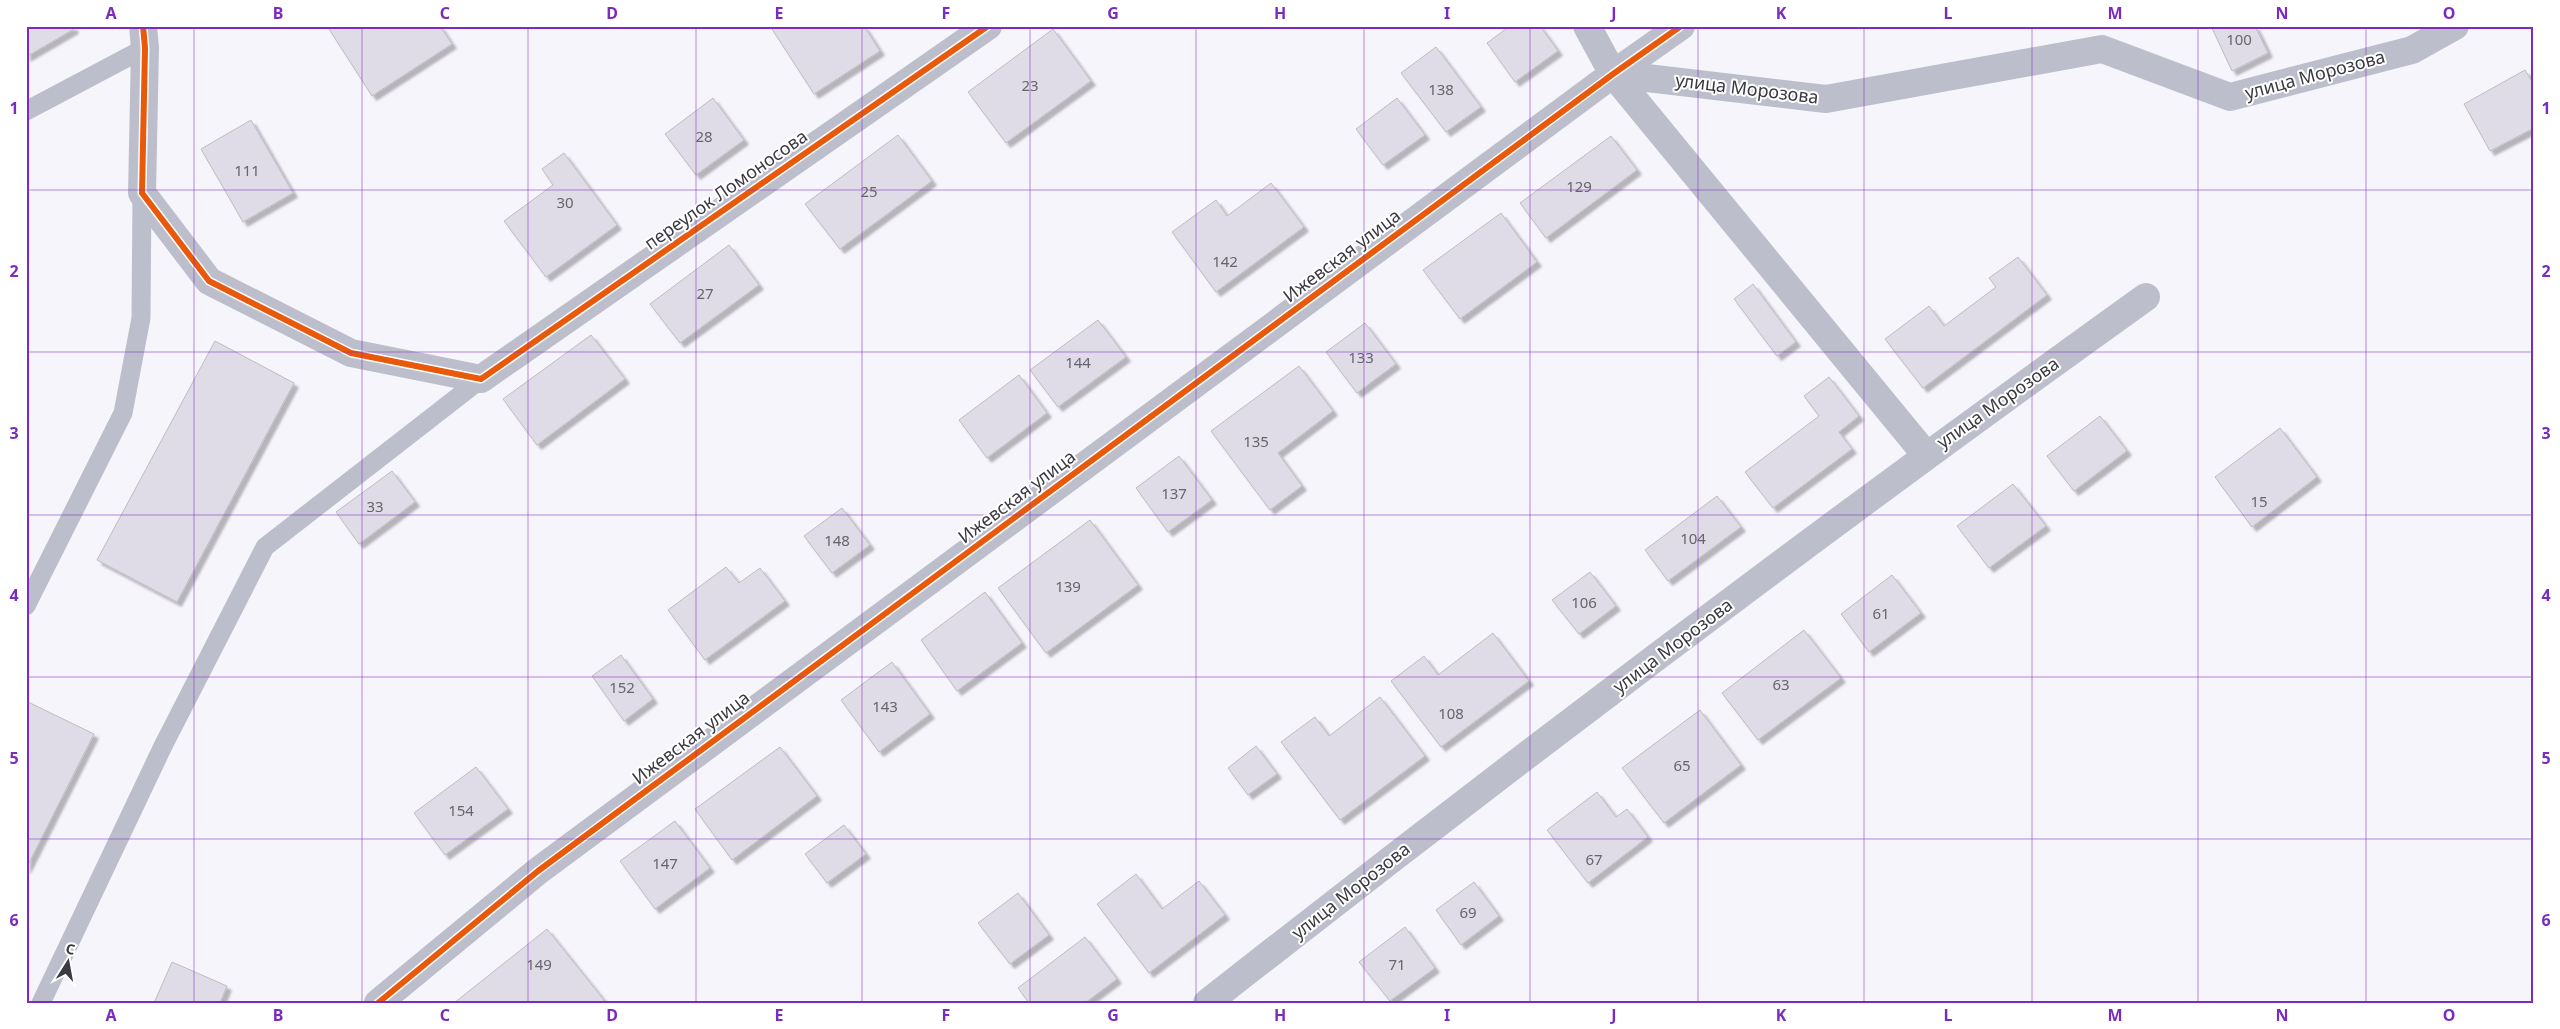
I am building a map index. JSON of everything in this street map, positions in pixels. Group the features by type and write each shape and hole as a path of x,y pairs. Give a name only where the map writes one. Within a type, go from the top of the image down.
{"street":[{"name":"переулок Ломоносова","path":"481,379 988,26"},
{"path":"1587,26 1613,74 1926,454"},
{"name":"Ижевская улица","path":"378,1003 538,871 1613,74 1681,26"},
{"name":"улица Морозова","path":"1613,74 1826,98 2102,49 2230,97 2412,50 2455,26"},
{"path":"144,37 142,193 209,281 351,353 481,379"},
{"name":"улица Морозова","path":"1207,1003 1341,898 1926,454 2146,297"}],"lane":[{"path":"26,111 144,37"},
{"path":"26,606 123,413 141,318 142,193"},
{"path":"41,1003 163,746 265,547 481,379"}],"building":[{"path":"26,26 73,26 74,29 26,57"},
{"path":"327,26 440,26 452,44 372,96"},
{"path":"770,26 864,26 880,51 814,94"},
{"path":"1510,26 1540,26 1558,51 1515,82 1487,43"},
{"path":"2211,26 2255,26 2268,53 2232,71"},
{"path":"1053,29 1091,81 1006,143 968,92"},
{"path":"1436,47 1481,107 1446,132 1401,73"},
{"path":"2525,70 2534,85 2534,128 2490,151 2464,104"},
{"path":"713,98 744,140 696,175 665,134"},
{"path":"1397,98 1425,135 1383,165 1356,129"},
{"path":"251,120 293,193 243,222 201,149"},
{"path":"898,135 932,181 840,249 805,204"},
{"path":"1611,136 1637,170 1546,238 1520,203"},
{"path":"564,153 617,225 546,277 504,221 553,185 542,169"},
{"path":"1271,183 1304,227 1216,292 1172,232 1216,200 1227,216"},
{"path":"1501,213 1537,262 1460,319 1423,270"},
{"path":"729,245 759,285 680,343 650,304"},
{"path":"2018,257 2047,295 1923,388 1885,339 1929,306 1944,326 1996,287 1989,278"},
{"path":"1753,284 1796,342 1777,356 1734,299"},
{"path":"1098,320 1126,357 1058,407 1030,370"},
{"path":"1365,323 1396,364 1357,393 1326,352"},
{"path":"591,335 625,379 537,445 503,399"},
{"path":"215,341 294,383 177,602 97,560"},
{"path":"1299,366 1333,411 1278,453 1302,486 1270,510 1211,431"},
{"path":"1019,375 1047,413 987,458 959,420"},
{"path":"1829,377 1859,416 1839,432 1852,449 1773,508 1745,472 1819,416 1804,396"},
{"path":"2100,416 2127,451 2074,491 2047,456"},
{"path":"2280,428 2317,477 2252,527 2215,477"},
{"path":"1179,456 1212,500 1168,532 1136,488"},
{"path":"392,471 415,502 359,544 336,512"},
{"path":"2013,484 2046,526 1989,568 1957,526"},
{"path":"1717,496 1741,527 1668,581 1645,550"},
{"path":"842,508 870,545 832,573 804,536"},
{"path":"1090,520 1138,585 1046,653 998,588"},
{"path":"726,567 739,583 760,568 785,601 705,660 668,610"},
{"path":"1590,572 1616,606 1579,634 1552,600"},
{"path":"1892,575 1921,613 1869,652 1841,614"},
{"path":"985,592 1022,643 957,691 921,640"},
{"path":"1804,630 1841,678 1758,740 1722,693"},
{"path":"1493,633 1529,681 1441,747 1391,681 1424,656 1438,675"},
{"path":"621,655 653,699 624,721 592,676"},
{"path":"892,662 930,714 879,752 841,700"},
{"path":"1380,697 1425,756 1340,820 1281,742 1315,717 1329,736"},
{"path":"26,701 94,734 26,869"},
{"path":"1700,710 1741,765 1664,823 1622,768"},
{"path":"1256,746 1277,774 1248,795 1228,768"},
{"path":"780,747 817,796 732,860 695,809"},
{"path":"476,767 508,809 445,855 414,813"},
{"path":"1597,792 1616,817 1627,809 1648,837 1588,883 1547,830"},
{"path":"675,821 710,868 655,909 620,861"},
{"path":"844,825 866,854 827,883 805,854"},
{"path":"1136,874 1162,909 1199,881 1225,915 1149,973 1097,904"},
{"path":"1474,882 1499,916 1461,945 1436,910"},
{"path":"1018,893 1049,935 1010,964 978,923"},
{"path":"1405,927 1435,968 1390,1001 1359,962"},
{"path":"547,929 604,1000 601,1003 454,1003"},
{"path":"1085,937 1117,979 1085,1003 1029,1003 1018,988"},
{"path":"172,962 227,986 220,1003 154,1003"}],"cycle path":[{"path":"143,26 145,48 142,193 209,281 351,353 481,379 988,26"},
{"path":"378,1003 538,871 1613,74 1681,26"}]}
